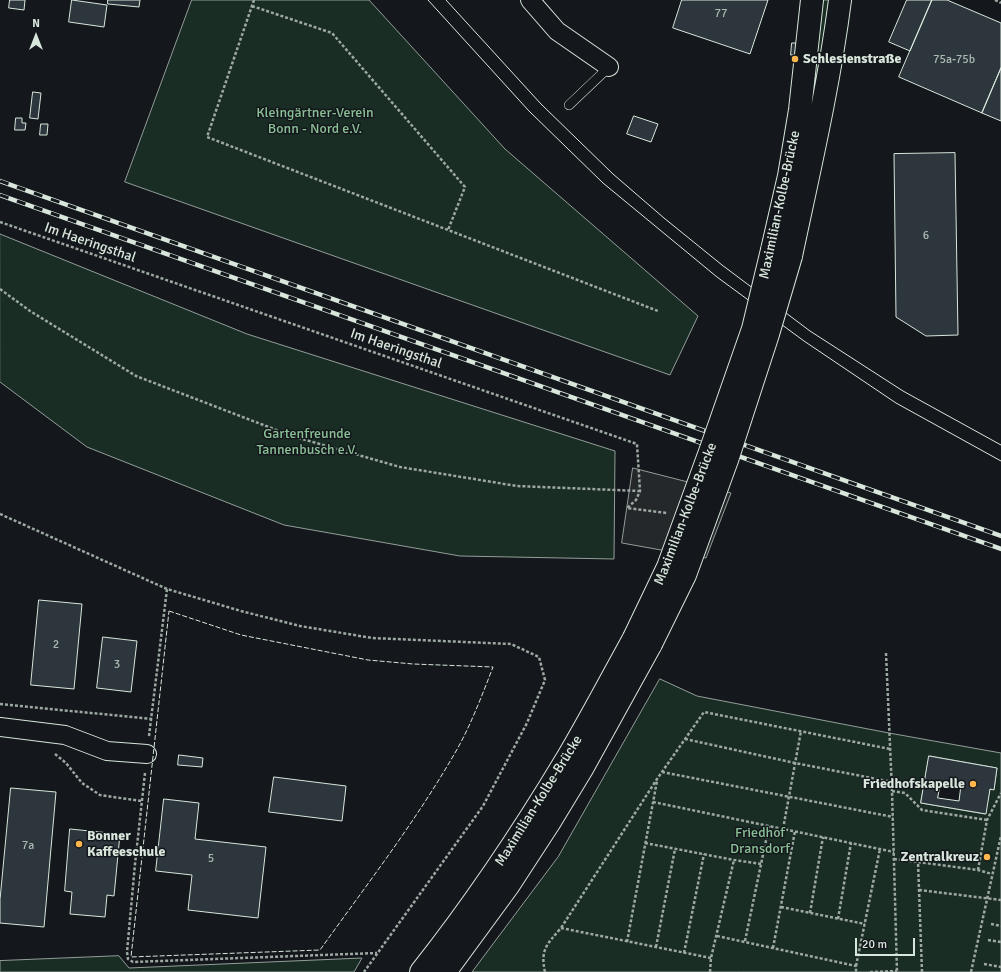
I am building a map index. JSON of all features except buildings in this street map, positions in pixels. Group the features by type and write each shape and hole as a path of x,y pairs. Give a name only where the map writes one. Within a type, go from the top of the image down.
{"street":[{"path":"530,0 557,31 609,67"},
{"name":"Maximilian-Kolbe-Brücke","path":"421,972 492,877 685,575 727,460 768,334 781,253 789,176 800,110 812,0"},
{"name":"Maximilian-Kolbe-Brücke","path":"781,253 822,111 840,0"},
{"name":"Maximilian-Kolbe-Brücke","path":"445,972 508,886 583,767 642,641"},
{"path":"0,727 65,735 107,751 147,754"}],"lane":[{"path":"569,105 609,67"}],"path":[{"path":"254,0 207,137 658,311"},
{"path":"995,0 1001,3"},
{"path":"252,6 332,33 465,187 448,230"},
{"name":"Im Haeringsthal","path":"0,222 637,444 640,491"},
{"path":"0,289 30,311 136,376 292,436 400,467 509,485 640,491 636,500 627,508 671,513"},
{"path":"0,514 167,589 241,611 300,626 372,638 511,644 539,657 545,680 527,723 483,806 364,972"},
{"path":"167,589 142,801 127,952 128,959 133,962 377,953"},
{"path":"870,972 897,971 892,782 886,653"},
{"path":"0,704 152,719"},
{"path":"545,972 542,960 547,944 561,928 657,779 704,712 890,749"},
{"path":"783,829 801,731"},
{"path":"685,739 892,782"},
{"path":"52,751 66,763 82,783 100,795 142,801"},
{"path":"662,772 893,817"},
{"path":"627,942 657,779"},
{"path":"892,791 905,793 922,810 987,820"},
{"path":"978,870 987,820 1001,793"},
{"path":"653,802 894,852"},
{"path":"746,941 768,826"},
{"path":"773,948 795,831"},
{"path":"971,972 1001,836"},
{"path":"810,913 823,837"},
{"path":"645,843 761,864"},
{"path":"838,919 851,843"},
{"path":"656,947 675,849"},
{"path":"856,972 880,849"},
{"path":"684,953 704,854"},
{"path":"894,859 978,870 992,874"},
{"path":"710,972 711,958 734,860"},
{"path":"918,862 922,972"},
{"path":"919,890 1001,900"},
{"path":"781,907 865,924"},
{"path":"991,924 1001,926"},
{"path":"561,928 711,958"},
{"path":"717,936 746,941 856,966"},
{"path":"988,940 1001,942"},
{"path":"984,964 1001,967"}],"green space":[{"name":"Kleingärtner-Verein Bonn - Nord e.V.","path":"192,0 369,0 505,149 698,316 670,375 125,182"},
{"path":"820,0 834,0 796,180"},
{"name":"Gartenfreunde Tannenbusch e.V.","path":"0,234 247,334 615,451 614,559 460,556 284,525 87,447 0,382"},
{"name":"Friedhof Dransdorf","path":"660,679 697,696 1001,753 1001,972 472,972 558,857","holes":["930,756 997,768 994,789 990,789 985,814 921,803"]},
{"path":"119,956 129,968 362,958 354,972 0,972 0,961"}],"shaded area":[{"path":"633,468 731,493 706,558 622,543"}],"tram line":[{"path":"428,0 529,111 603,183 717,277 804,341 896,403 1001,461"},
{"path":"446,0 541,104 613,174 722,265 810,331 903,391 1001,445"}],"railway":[{"path":"0,181 1001,536"},
{"path":"0,195 1001,549"}],"fence":[{"path":"169,611 241,635 368,660 413,664 493,667 464,736 437,783 388,856 320,950 131,957 169,611"}],"place":[{"name":"Schlesienstraße","path":"795,59"},
{"name":"Friedhofskapelle","path":"973,784"},
{"name":"Bonner Kaffeeschule","path":"79,844"},
{"name":"Zentralkreuz","path":"987,857"}]}
